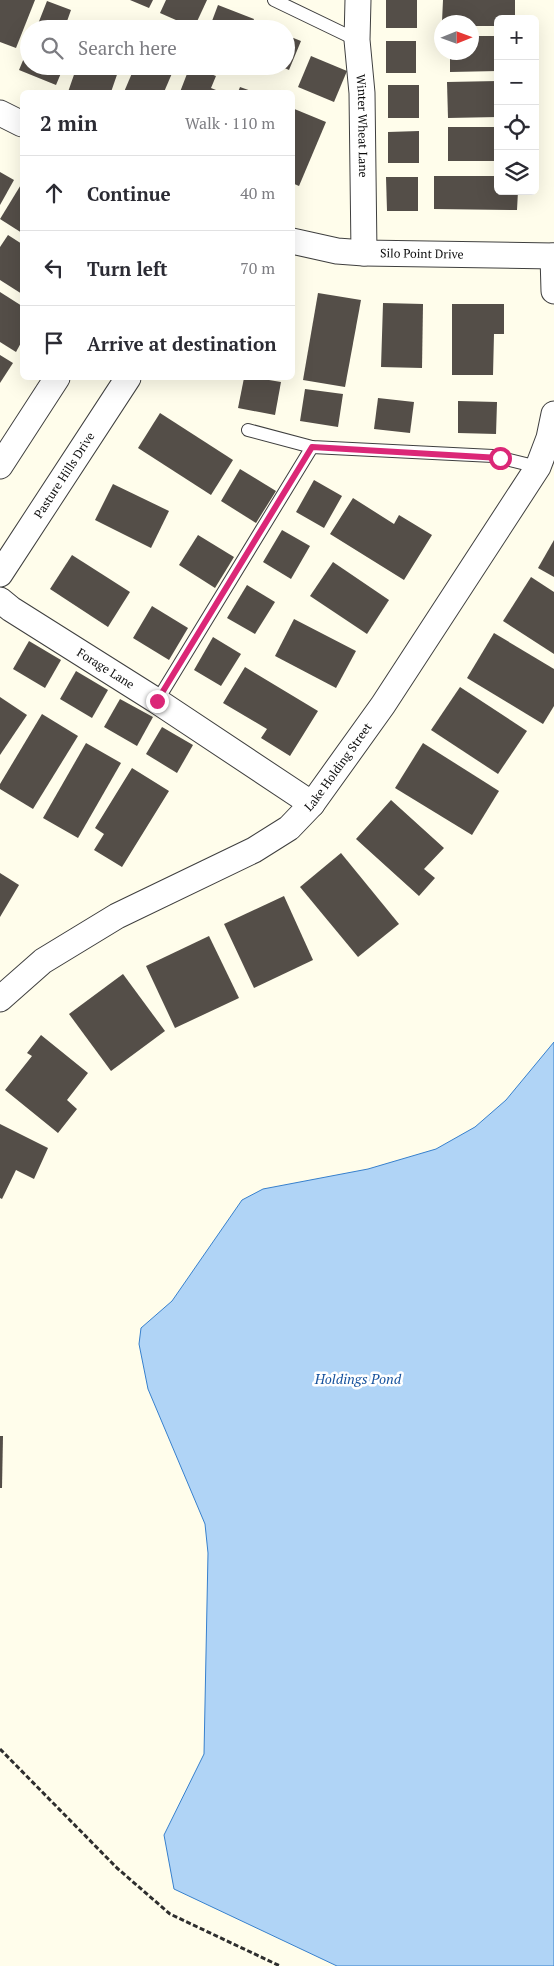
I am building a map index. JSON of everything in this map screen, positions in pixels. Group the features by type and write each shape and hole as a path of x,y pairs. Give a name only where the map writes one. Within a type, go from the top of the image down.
{"street":[{"name":"Winter Wheat Lane","path":"358,0 357,40 362,93 364,253"},
{"path":"0,114 20,123"},
{"name":"Silo Point Drive","path":"295,242 337,251 364,253 553,256"},
{"path":"553,256 554,292"},
{"path":"0,466 55,380"},
{"name":"Pasture Hills Drive","path":"0,574 127,380"},
{"name":"Lake Holding Street","path":"0,999 43,961 117,916 254,850 289,828 312,804 388,697 538,467 549,438 554,414"},
{"name":"Forage Lane","path":"0,600 11,609 157,701 312,804"}],"lane":[{"path":"274,0 357,40"},
{"path":"248,430 312,447 494,456 538,467"},
{"path":"157,701 312,447"}],"path":[{"path":"0,1749 116,1868 170,1914 280,1966"}],"water":[{"name":"Holdings Pond","path":"554,1042 554,1966 337,1966 174,1889 164,1835 204,1754 208,1553 205,1524 148,1389 139,1344 141,1328 172,1301 242,1200 263,1189 368,1169 436,1149 475,1127 506,1100"}],"building":[{"path":"0,0 35,0 27,20 20,20 20,38 16,48 0,42"},
{"path":"130,0 153,0 149,8"},
{"path":"166,0 207,0 198,20 176,20 160,13"},
{"path":"386,0 417,0 417,28 386,28"},
{"path":"443,0 515,0 515,15 494,15 494,26 479,26 479,15 442,15"},
{"path":"47,1 71,10 67,20 40,20"},
{"path":"218,5 254,19 254,20 212,20"},
{"path":"479,36 494,36 494,71 450,72 450,60 479,60"},
{"path":"295,39 301,41 295,56"},
{"path":"386,41 416,41 416,73 386,73"},
{"path":"311,56 347,71 334,102 298,87"},
{"path":"31,75 60,75 56,85"},
{"path":"74,75 117,75 112,90 69,90"},
{"path":"131,75 171,75 165,90 125,90"},
{"path":"187,75 216,76 211,88 216,90 181,90"},
{"path":"494,81 494,117 448,118 447,82"},
{"path":"388,85 419,85 419,118 388,118"},
{"path":"295,109 326,122 299,186 295,184"},
{"path":"448,127 494,127 494,161 448,161"},
{"path":"419,131 419,163 388,163 388,132"},
{"path":"0,172 14,180 0,205"},
{"path":"434,176 494,176 494,195 518,195 517,210 434,209"},
{"path":"386,177 418,177 418,211 387,211"},
{"path":"20,186 20,232 0,219"},
{"path":"8,235 20,243 20,293 0,280 0,247"},
{"path":"0,292 20,305 20,345 16,352 0,342"},
{"path":"318,293 361,300 345,387 303,380"},
{"path":"383,303 423,304 422,368 381,367"},
{"path":"452,304 504,304 504,334 494,334 493,375 452,375"},
{"path":"0,355 13,363 0,383"},
{"path":"244,380 281,382 275,415 238,408"},
{"path":"305,389 343,394 338,427 300,421"},
{"path":"378,398 414,402 410,433 374,429"},
{"path":"458,401 497,402 496,434 458,433"},
{"path":"160,413 233,460 211,495 138,448"},
{"path":"240,469 276,491 256,523 221,501"},
{"path":"314,480 342,496 324,528 296,512"},
{"path":"113,484 169,511 151,548 95,520"},
{"path":"353,498 394,524 399,515 432,535 404,580 330,534"},
{"path":"282,530 310,546 291,579 263,562"},
{"path":"198,535 234,557 215,588 179,565"},
{"path":"554,540 554,577 538,568"},
{"path":"72,555 130,592 108,627 50,589"},
{"path":"333,562 389,600 367,634 310,596"},
{"path":"531,577 554,592 554,654 503,621"},
{"path":"247,585 275,602 255,634 227,618"},
{"path":"152,606 188,628 169,660 133,638"},
{"path":"294,619 356,651 336,688 275,656"},
{"path":"494,633 554,669 554,706 543,724 467,678"},
{"path":"213,637 241,654 221,686 194,670"},
{"path":"29,641 61,660 45,688 13,669"},
{"path":"245,667 318,711 290,756 261,738 267,729 223,703"},
{"path":"76,671 108,690 92,718 60,699"},
{"path":"460,687 527,731 498,774 431,730"},
{"path":"0,697 27,715 0,755"},
{"path":"120,699 153,717 137,746 104,727"},
{"path":"42,714 78,736 33,809 0,789 0,784"},
{"path":"162,727 193,745 177,773 146,754"},
{"path":"86,743 121,763 78,838 43,818"},
{"path":"423,743 499,791 472,835 395,788"},
{"path":"132,768 169,791 122,867 94,850 104,834 95,828"},
{"path":"391,800 444,848 424,869 435,878 419,896 356,839"},
{"path":"341,853 399,924 358,957 300,887"},
{"path":"0,873 19,885 0,917"},
{"path":"284,896 313,960 254,988 224,924"},
{"path":"209,936 239,998 175,1028 146,966"},
{"path":"123,974 165,1031 111,1071 69,1014"},
{"path":"41,1035 88,1073 67,1100 77,1109 58,1133 5,1090 32,1056 27,1053"},
{"path":"0,1124 48,1148 34,1179 16,1170 2,1199 0,1198"},
{"path":"0,1436 3,1436 2,1488 0,1488"}],"route":[{"path":"157,701 312,447 494,456 500,458"}]}
